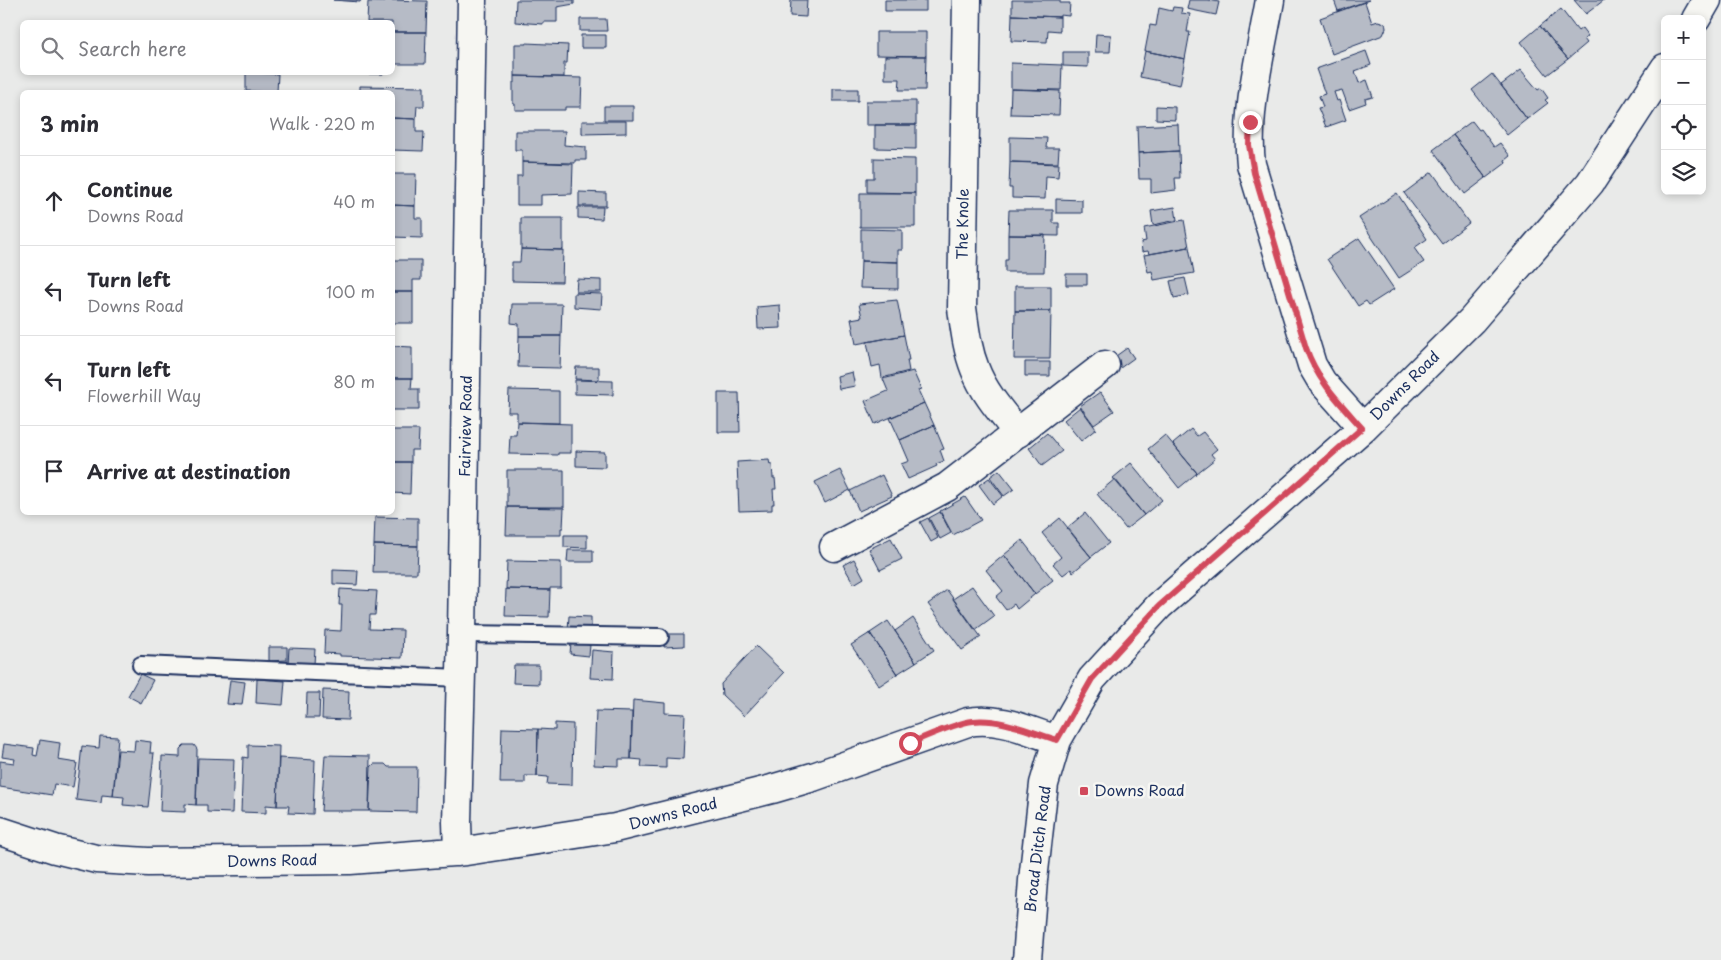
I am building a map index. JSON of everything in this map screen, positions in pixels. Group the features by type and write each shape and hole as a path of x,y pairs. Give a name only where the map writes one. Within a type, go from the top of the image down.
{"street":[{"name":"Fairview Road","path":"458,852 472,0"},
{"name":"The Knole","path":"967,0 962,308 967,343 975,370 990,398 1018,433"},
{"path":"1270,0 1250,122 1249,145 1254,173 1312,365 1322,382 1362,428"},
{"path":"1698,15 1707,0"},
{"name":"Downs Road","path":"0,830 55,850 96,859 148,862 350,860 458,852 494,848 601,830 718,803 813,777 968,722 982,720 1002,723 1057,740 1092,679 1159,606 1362,428 1472,320 1590,183 1661,74"},
{"path":"834,547 947,487 1105,365"},
{"name":"Broad Ditch Road","path":"1027,960 1033,880 1044,784 1057,740"}],"lane":[{"path":"462,634 660,637"},
{"path":"141,665 461,678"}],"building":[{"path":"333,0 361,0 360,2"},
{"path":"385,0 427,1 426,32 395,32 395,20 367,20 368,2 384,2"},
{"path":"516,0 574,0 574,4 557,7 557,22 543,22 543,24 515,22"},
{"path":"791,0 807,0 806,17 790,16"},
{"path":"885,0 926,0 926,11 885,11"},
{"path":"1012,0 1060,0 1060,3 1070,3 1069,16 1012,15"},
{"path":"1189,0 1219,2 1216,15 1187,9"},
{"path":"1334,0 1369,0 1338,11"},
{"path":"1574,0 1604,0 1586,14"},
{"path":"1365,2 1372,23 1378,21 1385,23 1386,28 1383,35 1332,54 1320,18"},
{"path":"1173,7 1182,8 1181,13 1190,14 1187,32 1190,32 1185,59 1145,51 1150,25 1156,26 1159,8 1172,11"},
{"path":"1561,9 1578,31 1582,28 1588,36 1584,39 1587,43 1568,59 1540,26"},
{"path":"1012,15 1060,17 1060,31 1048,30 1047,42 1011,41"},
{"path":"580,19 606,19 607,31 580,31"},
{"path":"1540,26 1568,59 1547,75 1521,42"},
{"path":"395,32 426,32 425,64 395,64"},
{"path":"876,32 926,32 926,56 876,55"},
{"path":"1096,34 1111,35 1110,52 1095,52"},
{"path":"581,35 606,35 606,48 581,48"},
{"path":"515,44 568,45 567,63 564,63 564,77 515,76"},
{"path":"1145,51 1185,59 1180,85 1140,77"},
{"path":"1366,51 1371,65 1355,71 1359,83 1367,80 1373,97 1365,99 1366,103 1349,109 1342,90 1334,92 1346,120 1326,127 1318,108 1323,107 1319,96 1325,94 1316,69"},
{"path":"1063,52 1088,52 1088,67 1063,66"},
{"path":"885,56 926,56 925,90 899,90 900,79 885,79"},
{"path":"1011,63 1062,65 1061,90 1011,89"},
{"path":"1521,70 1538,90 1541,88 1548,98 1545,100 1548,103 1527,119 1501,85"},
{"path":"1492,74 1527,119 1507,135 1472,90"},
{"path":"246,75 278,75 277,90 246,90"},
{"path":"515,76 582,78 581,107 565,107 565,110 515,110 515,104 513,104 513,82 515,82"},
{"path":"360,86 424,87 424,106 417,106 416,119 395,118 395,90 360,90"},
{"path":"833,89 858,89 858,101 833,101"},
{"path":"1011,89 1060,91 1059,115 1010,114"},
{"path":"866,101 916,101 916,125 866,125"},
{"path":"604,106 633,106 633,120 604,120"},
{"path":"1156,106 1175,107 1175,120 1156,119"},
{"path":"395,118 416,119 416,132 424,132 423,151 395,150"},
{"path":"582,121 626,121 626,133 582,134"},
{"path":"1472,121 1479,130 1481,129 1494,147 1500,143 1510,156 1505,160 1506,163 1486,178 1453,135"},
{"path":"1178,124 1179,151 1138,153 1137,126"},
{"path":"875,125 916,125 916,149 875,148"},
{"path":"515,131 565,131 564,145 586,147 586,160 575,160 575,163 522,162 522,150 515,150"},
{"path":"1453,135 1486,178 1465,194 1433,150"},
{"path":"1010,137 1047,138 1046,148 1059,148 1058,163 1010,162"},
{"path":"1179,151 1180,178 1175,178 1176,190 1151,193 1151,179 1139,179 1138,153"},
{"path":"874,158 915,159 915,193 867,192 867,178 874,178"},
{"path":"522,162 573,164 572,194 541,195 541,205 517,205 517,176 522,176"},
{"path":"1010,162 1059,164 1058,177 1046,176 1045,199 1012,198 1012,188 1009,188"},
{"path":"1432,172 1469,223 1442,244 1404,193"},
{"path":"395,174 416,174 415,206 395,205"},
{"path":"579,192 606,193 606,206 579,206"},
{"path":"860,193 915,193 915,227 860,227"},
{"path":"1397,193 1427,239 1414,248 1424,262 1399,278 1359,218"},
{"path":"1056,199 1082,200 1082,213 1056,213"},
{"path":"395,205 415,206 415,218 422,218 422,238 395,237"},
{"path":"578,207 603,207 602,219 578,218"},
{"path":"1175,207 1177,220 1153,225 1151,211"},
{"path":"1009,210 1053,210 1053,223 1059,223 1059,236 1008,235"},
{"path":"521,218 563,218 563,250 521,249"},
{"path":"1184,220 1189,247 1149,254 1148,251 1142,252 1141,242 1146,241 1144,228"},
{"path":"861,229 902,230 902,250 898,250 898,262 861,261"},
{"path":"1008,235 1045,235 1044,272 1005,272 1005,260 1008,260"},
{"path":"1359,238 1394,289 1369,305 1366,301 1358,306 1327,259"},
{"path":"1189,247 1194,273 1154,280 1152,271 1148,272 1144,255"},
{"path":"521,249 563,250 562,282 512,281 512,262 520,262"},
{"path":"395,260 421,260 421,280 413,280 413,292 395,292"},
{"path":"861,261 898,262 898,289 860,288"},
{"path":"1066,274 1087,274 1087,285 1066,285"},
{"path":"1185,278 1189,295 1174,298 1170,281"},
{"path":"577,279 601,280 601,292 576,292"},
{"path":"1015,286 1051,286 1051,311 1015,311"},
{"path":"395,292 413,292 413,323 395,323"},
{"path":"574,293 602,294 601,309 574,307"},
{"path":"897,300 904,335 856,344 851,319 862,317 859,304"},
{"path":"512,304 562,304 561,336 519,336 519,324 511,323"},
{"path":"780,305 781,328 758,329 757,307"},
{"path":"1015,311 1051,311 1050,359 1014,359"},
{"path":"904,335 909,360 907,360 909,371 882,378 880,365 872,367 867,342"},
{"path":"519,336 561,336 560,368 518,367"},
{"path":"395,346 412,347 412,378 395,378"},
{"path":"1127,348 1134,358 1116,371 1109,361"},
{"path":"1025,362 1050,362 1050,376 1025,376"},
{"path":"576,367 599,367 599,380 575,379"},
{"path":"913,371 921,389 918,390 924,403 875,424 865,401 888,391 883,379"},
{"path":"852,372 855,386 839,389 837,376"},
{"path":"395,378 412,378 411,389 419,389 419,410 395,410"},
{"path":"575,380 613,381 613,395 575,394"},
{"path":"509,390 559,391 559,423 517,422 517,412 508,412"},
{"path":"1100,392 1114,411 1094,425 1080,406"},
{"path":"718,393 739,393 740,432 718,432"},
{"path":"924,403 934,425 900,440 890,418"},
{"path":"1080,407 1096,429 1081,441 1064,420"},
{"path":"517,422 571,424 571,453 558,453 558,455 509,454 510,435 516,435"},
{"path":"934,425 944,449 940,450 944,461 908,479 901,464 909,461 900,440"},
{"path":"1191,429 1197,436 1203,432 1217,449 1211,454 1215,459 1197,473 1173,444"},
{"path":"395,430 419,430 418,450 411,450 411,462 395,462"},
{"path":"1047,433 1062,451 1042,466 1029,448"},
{"path":"1165,435 1197,473 1179,488 1148,449"},
{"path":"576,451 605,452 605,467 576,466"},
{"path":"769,460 770,465 772,464 776,489 773,489 774,504 772,504 772,510 739,511 737,462"},
{"path":"395,462 411,462 410,494 395,493"},
{"path":"1131,463 1162,500 1144,515 1113,478"},
{"path":"507,470 564,470 564,507 507,507"},
{"path":"840,470 850,490 825,503 815,482"},
{"path":"999,470 1014,489 1004,496 990,477"},
{"path":"882,475 892,496 859,511 850,491"},
{"path":"989,478 1003,496 993,504 979,485"},
{"path":"1115,479 1144,515 1126,529 1097,494"},
{"path":"965,497 981,520 953,535 940,511"},
{"path":"507,507 564,508 561,535 506,535"},
{"path":"940,512 951,533 940,539 929,518"},
{"path":"1085,513 1109,543 1091,557 1067,528"},
{"path":"375,517 418,518 418,546 374,545"},
{"path":"928,518 938,538 931,542 920,522"},
{"path":"1060,518 1091,557 1073,572 1071,569 1063,575 1053,564 1061,557 1042,533"},
{"path":"564,535 587,535 587,548 564,547"},
{"path":"891,538 902,559 880,570 869,549"},
{"path":"1022,540 1053,580 1035,594 1004,555"},
{"path":"374,545 418,546 417,573 373,573"},
{"path":"568,550 593,550 593,562 567,562"},
{"path":"1004,555 1035,594 1017,609 1014,604 1006,610 996,597 1003,591 986,570"},
{"path":"854,559 864,578 854,584 843,565"},
{"path":"507,561 561,562 561,588 550,588 550,590 506,589"},
{"path":"333,570 358,571 357,585 333,584"},
{"path":"972,586 994,616 975,630 953,599"},
{"path":"340,589 377,591 375,615 370,615 369,629 403,630 402,658 340,656 340,654 324,653 325,630 341,631 342,605 339,605"},
{"path":"506,589 550,590 549,617 505,616"},
{"path":"947,590 981,637 962,650 928,604"},
{"path":"569,616 591,617 591,631 568,630"},
{"path":"913,618 934,650 916,662 895,631"},
{"path":"888,621 916,662 897,674 870,633"},
{"path":"870,633 897,674 879,686 851,645"},
{"path":"664,634 684,634 684,646 664,647"},
{"path":"571,643 590,645 589,656 570,654"},
{"path":"756,646 784,673 744,716 722,695 721,684"},
{"path":"269,647 287,647 287,660 269,661"},
{"path":"289,648 315,649 314,664 288,663"},
{"path":"592,650 614,652 613,679 590,678"},
{"path":"514,665 539,665 539,684 513,683"},
{"path":"140,674 153,680 141,703 128,696"},
{"path":"257,679 285,681 283,705 256,703"},
{"path":"230,680 245,682 242,705 227,704"},
{"path":"323,690 349,691 348,720 322,719"},
{"path":"307,693 320,693 319,718 306,718"},
{"path":"633,700 665,703 665,713 685,714 683,759 666,758 666,768 641,767 642,760 631,759"},
{"path":"596,711 632,712 631,759 619,759 619,766 594,765"},
{"path":"555,723 573,724 572,785 547,784 548,777 537,776 538,729 555,730"},
{"path":"502,728 538,729 537,776 525,776 525,783 500,783"},
{"path":"100,736 118,737 113,796 102,795 101,803 76,800 82,746 99,748"},
{"path":"40,740 60,743 58,760 77,763 73,787 54,784 52,795 0,787 0,761 14,763 15,759 2,757 4,744 34,748 33,755 37,756"},
{"path":"135,740 151,742 150,753 154,753 148,807 123,805 124,797 113,796 118,750 134,751"},
{"path":"184,745 194,745 197,749 196,805 185,804 185,812 160,811 162,756 180,757 180,749"},
{"path":"248,745 279,746 277,806 266,805 266,813 241,812 243,757 248,758"},
{"path":"325,755 370,756 369,811 321,811"},
{"path":"198,758 234,759 232,813 207,812 207,805 196,805"},
{"path":"279,758 315,760 313,814 288,813 289,806 277,806"},
{"path":"374,764 385,764 388,767 417,767 416,812 369,811 371,767"}],"place":[{"name":"Downs Road","path":"1084,791"}],"route":[{"path":"910,743 963,723 978,720 1002,723 1057,740 1092,679 1159,606 1362,428 1322,382 1312,365 1254,173 1249,145 1250,122"}]}
